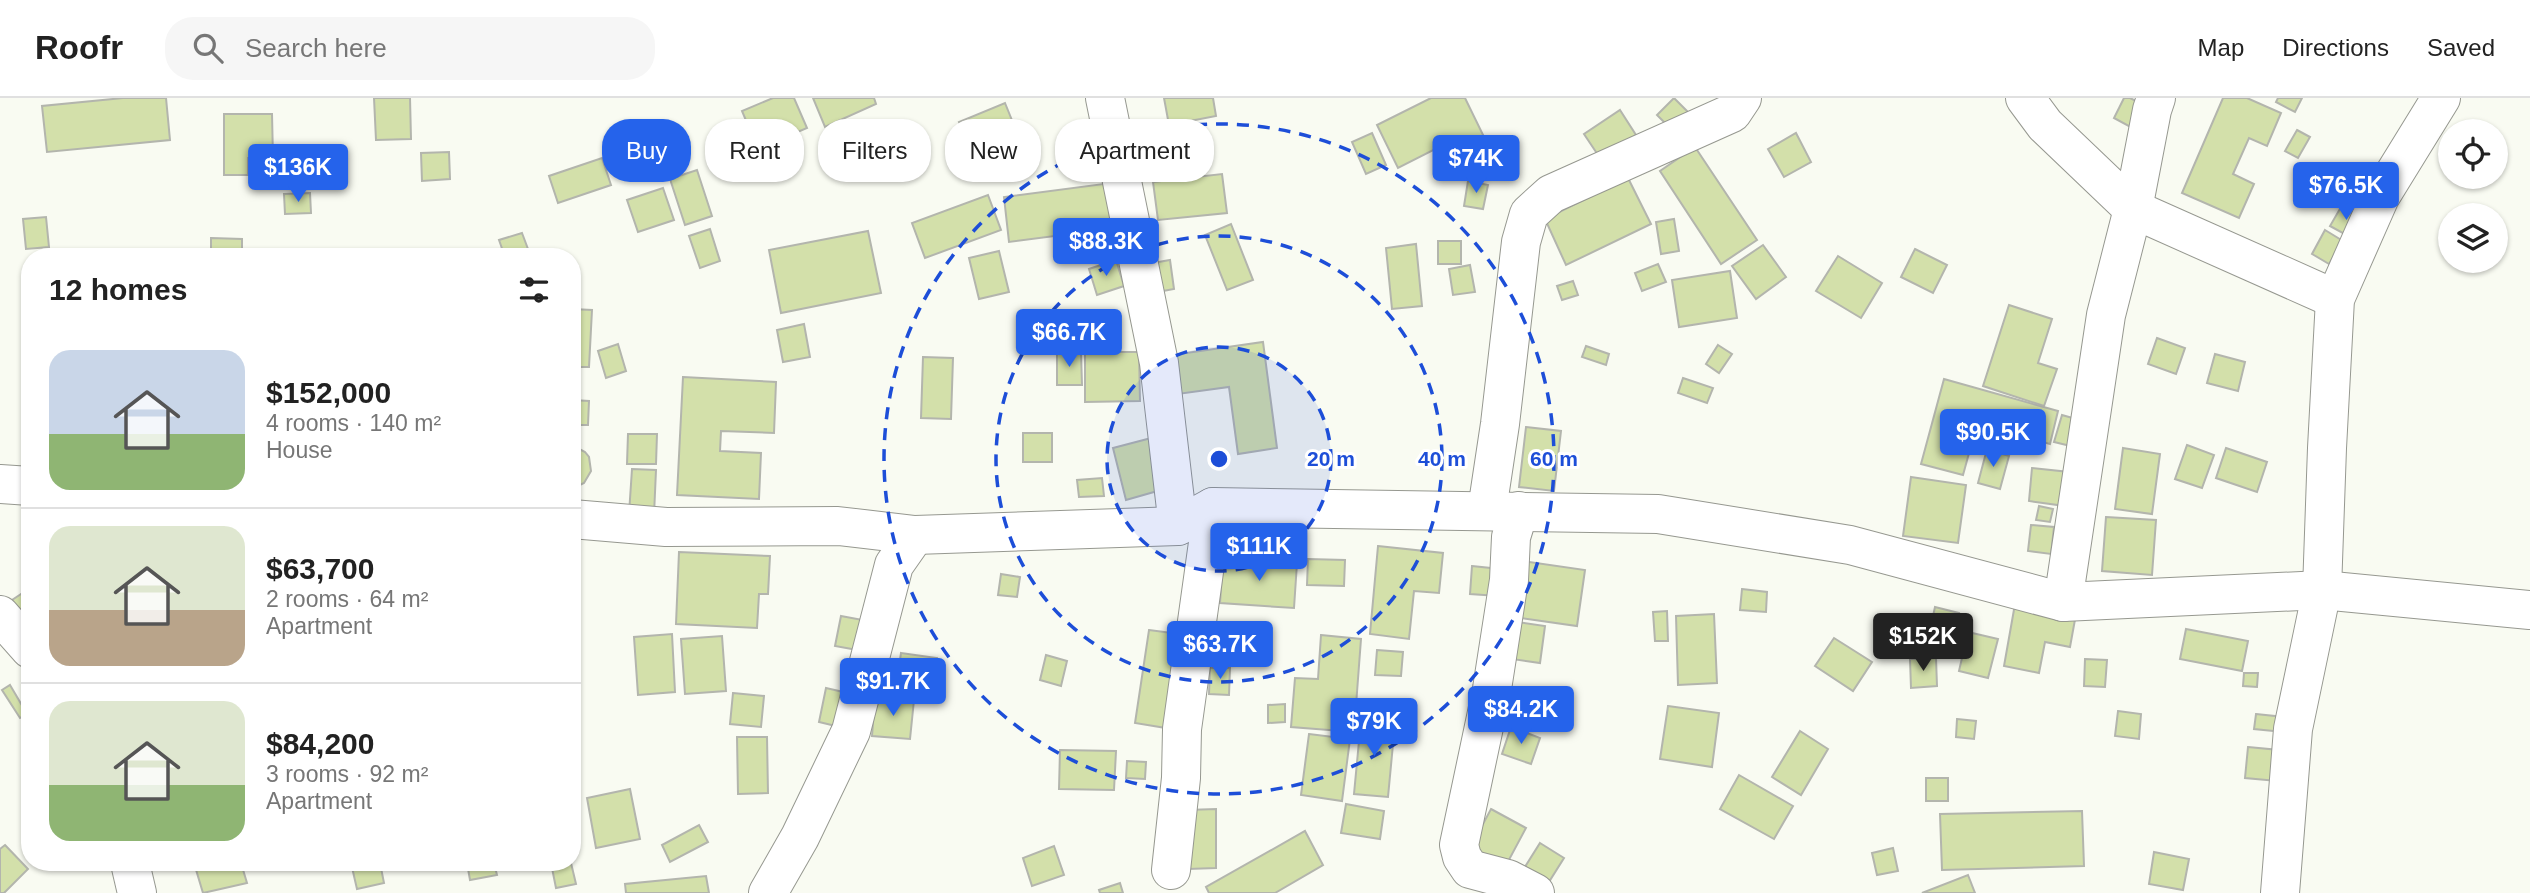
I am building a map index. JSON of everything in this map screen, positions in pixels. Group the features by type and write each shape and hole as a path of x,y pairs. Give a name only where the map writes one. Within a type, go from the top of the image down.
{"street":[{"path":"1105,98 1159,363 1178,526"},
{"path":"1535,893 1508,879 1470,869 1462,857 1459,845 1492,689 1509,580 1511,537 1503,510 1500,424 1521,242 1529,214 1551,194 1732,113 1742,98"},
{"path":"2025,98 2045,125 2133,209 2335,299"},
{"path":"2063,602 2106,315 2133,209 2156,98"},
{"path":"2280,893 2293,729 2322,590 2335,299 2379,197 2441,98"},
{"path":"1171,870 1181,778 1182,729 1213,507"},
{"path":"581,520 666,527 838,526 915,536 1178,526 1213,507 1658,514 1850,545 2063,602 2322,590 2530,610"},
{"path":"768,893 800,837 851,731 894,565 915,536"},
{"path":"0,615 21,639"},
{"path":"132,871 137,893"}],"building":[{"path":"123,98 166,98 170,140 47,152 42,106"},
{"path":"374,98 410,98 411,139 376,140"},
{"path":"773,98 794,98 803,119 745,119 742,111"},
{"path":"813,98 874,98 876,104 843,119 822,119"},
{"path":"1164,98 1213,98 1216,116 1168,119"},
{"path":"1431,98 1465,98 1486,141 1451,159 1443,145 1398,168 1377,125"},
{"path":"1674,98 1690,114 1673,131 1657,115"},
{"path":"2124,98 2130,98 2148,107 2136,130 2114,118"},
{"path":"2223,98 2247,98 2281,113 2267,146 2249,138 2233,174 2254,184 2239,218 2182,193"},
{"path":"2278,98 2302,98 2295,112 2276,102"},
{"path":"1005,103 1011,119 966,119"},
{"path":"1620,110 1636,135 1600,158 1584,134"},
{"path":"224,114 272,114 273,158 248,158 248,175 224,175"},
{"path":"2297,130 2310,137 2298,158 2285,151"},
{"path":"1372,133 1386,165 1366,174 1352,142"},
{"path":"1796,133 1811,162 1784,177 1768,149"},
{"path":"1695,147 1757,240 1721,264 1660,171"},
{"path":"449,152 450,179 422,181 421,153"},
{"path":"602,158 602,182 610,182 611,185 558,203 549,176"},
{"path":"697,170 712,216 685,225 671,182 691,182 691,172"},
{"path":"1222,174 1227,213 1158,220 1153,182 1214,182 1214,175"},
{"path":"1628,178 1651,224 1566,265 1545,219"},
{"path":"1468,181 1488,185 1483,209 1464,206"},
{"path":"1111,183 1117,228 1009,242 1004,197"},
{"path":"663,188 674,220 638,232 627,200"},
{"path":"310,193 311,213 285,214 284,194"},
{"path":"988,195 1001,230 925,258 912,223"},
{"path":"2341,207 2361,218 2350,237 2330,226"},
{"path":"46,217 49,247 26,248 23,219"},
{"path":"1674,219 1679,251 1661,254 1656,222"},
{"path":"1231,224 1253,280 1227,290 1205,235"},
{"path":"710,229 720,261 700,268 689,236"},
{"path":"2325,230 2343,241 2329,264 2312,254"},
{"path":"868,231 881,293 781,313 769,250"},
{"path":"522,233 528,248 502,248 499,240"},
{"path":"211,238 242,239 242,248 211,248"},
{"path":"1438,241 1461,241 1461,264 1438,264"},
{"path":"1416,244 1422,306 1392,309 1386,248"},
{"path":"1763,245 1786,277 1756,299 1732,266"},
{"path":"1915,249 1947,265 1933,293 1901,277"},
{"path":"999,251 1009,292 979,299 969,258"},
{"path":"1838,256 1882,283 1861,318 1816,291"},
{"path":"1116,260 1124,286 1097,295 1089,269"},
{"path":"1170,260 1174,289 1152,293 1147,264"},
{"path":"1658,264 1666,282 1642,291 1635,273"},
{"path":"1470,265 1475,292 1453,295 1449,269"},
{"path":"1730,271 1737,318 1679,327 1672,280"},
{"path":"1573,281 1578,295 1562,300 1557,286"},
{"path":"2009,305 2052,319 2038,363 2057,369 2044,406 1983,386"},
{"path":"581,309 592,310 589,367 581,367"},
{"path":"804,324 810,357 783,362 777,330"},
{"path":"2157,338 2185,348 2176,374 2148,364"},
{"path":"1263,342 1277,448 1238,454 1229,387 1178,394 1172,355"},
{"path":"618,344 626,371 606,378 598,351"},
{"path":"1718,345 1732,354 1719,373 1706,364"},
{"path":"1586,346 1609,354 1606,365 1582,357"},
{"path":"1057,352 1081,352 1082,385 1057,385"},
{"path":"1085,352 1139,352 1140,401 1085,402"},
{"path":"2215,354 2245,362 2238,391 2207,383"},
{"path":"923,357 953,358 951,419 921,418"},
{"path":"683,377 776,382 774,433 721,431 720,451 761,453 759,499 677,495"},
{"path":"1683,378 1713,388 1707,403 1678,393"},
{"path":"1944,379 2058,411 2050,444 1977,424 1963,475 1921,464"},
{"path":"581,401 589,401 588,425 581,425"},
{"path":"2062,415 2090,423 2083,449 2054,442"},
{"path":"1526,427 1561,431 1554,491 1519,487"},
{"path":"1023,433 1052,433 1052,462 1023,462"},
{"path":"628,434 657,434 656,464 627,464"},
{"path":"1155,437 1168,488 1126,500 1113,448"},
{"path":"2187,445 2214,455 2202,488 2175,479"},
{"path":"2123,448 2160,454 2152,514 2115,509"},
{"path":"2226,448 2267,462 2257,492 2216,478"},
{"path":"1987,449 2009,456 2000,489 1978,483"},
{"path":"581,450 589,457 591,471 581,484"},
{"path":"2032,468 2069,472 2065,506 2029,501"},
{"path":"632,469 656,470 654,515 629,514"},
{"path":"1911,477 1966,485 1958,543 1903,536"},
{"path":"1102,478 1104,496 1079,497 1077,480"},
{"path":"2039,506 2053,509 2050,522 2036,520"},
{"path":"2106,517 2156,520 2152,575 2102,571"},
{"path":"2031,525 2054,527 2051,554 2028,551"},
{"path":"1378,546 1443,553 1439,593 1414,591 1409,639 1370,634"},
{"path":"679,552 770,556 768,594 759,594 757,628 676,624"},
{"path":"1223,559 1297,563 1294,608 1220,603"},
{"path":"1308,559 1345,560 1344,586 1307,585"},
{"path":"1522,561 1585,570 1577,626 1514,617"},
{"path":"1472,566 1500,569 1498,596 1470,594"},
{"path":"1001,574 1020,577 1017,597 998,595"},
{"path":"1742,589 1767,592 1766,612 1740,610"},
{"path":"21,594 21,614 12,600"},
{"path":"2015,604 2076,614 2070,647 2045,642 2039,673 2004,666"},
{"path":"1935,607 1959,613 1954,636 1930,630"},
{"path":"1667,611 1668,641 1655,641 1653,612"},
{"path":"1714,614 1717,683 1678,685 1676,616"},
{"path":"841,616 868,621 863,651 835,646"},
{"path":"1517,622 1545,626 1540,663 1512,659"},
{"path":"2186,629 2248,641 2242,671 2180,659"},
{"path":"1149,630 1180,634 1166,728 1135,723"},
{"path":"1968,632 1998,639 1988,678 1959,671"},
{"path":"672,634 675,692 638,695 634,637"},
{"path":"1321,635 1361,639 1354,732 1291,727 1295,678 1318,679"},
{"path":"722,636 726,691 685,694 681,639"},
{"path":"1834,638 1872,662 1853,691 1815,666"},
{"path":"1377,650 1403,652 1401,676 1375,675"},
{"path":"901,653 937,658 933,691 896,687"},
{"path":"1046,655 1067,661 1061,686 1040,680"},
{"path":"1936,658 1937,686 1911,688 1910,659"},
{"path":"2085,659 2107,660 2105,687 2084,686"},
{"path":"1210,668 1230,668 1229,695 1209,694"},
{"path":"2244,673 2258,673 2257,687 2243,686"},
{"path":"10,685 21,704 21,717 20,718 2,690"},
{"path":"826,688 852,694 844,728 819,722"},
{"path":"733,693 764,696 761,727 730,724"},
{"path":"875,697 914,700 910,739 872,736"},
{"path":"1285,704 1285,722 1268,723 1268,705"},
{"path":"1668,706 1719,713 1712,767 1660,759"},
{"path":"2118,711 2141,714 2139,739 2115,736"},
{"path":"2256,714 2284,717 2283,732 2254,729"},
{"path":"1957,719 1976,721 1974,739 1956,737"},
{"path":"1361,720 1395,723 1388,797 1354,794"},
{"path":"1511,727 1540,738 1531,764 1502,754"},
{"path":"1800,731 1828,749 1801,795 1772,777"},
{"path":"1309,734 1350,739 1342,801 1301,795"},
{"path":"737,737 767,737 768,793 738,794"},
{"path":"2248,747 2279,750 2277,781 2245,778"},
{"path":"1060,750 1116,751 1114,790 1059,789"},
{"path":"1127,761 1146,762 1145,779 1126,778"},
{"path":"1739,775 1793,806 1774,839 1720,809"},
{"path":"1926,778 1948,778 1948,801 1926,801"},
{"path":"630,789 640,839 596,848 587,798"},
{"path":"1346,804 1384,811 1380,839 1341,833"},
{"path":"1216,809 1216,868 1188,869 1187,810"},
{"path":"1491,809 1526,828 1503,871 1468,852"},
{"path":"2082,811 2084,866 1942,870 1940,814"},
{"path":"699,825 708,842 670,862 662,845"},
{"path":"1305,831 1323,865 1275,893 1209,893 1206,887"},
{"path":"1540,843 1564,858 1547,885 1523,870"},
{"path":"5,845 21,862 21,871 26,871 4,893 0,893 0,849"},
{"path":"1054,846 1064,875 1032,886 1023,858"},
{"path":"1893,848 1898,871 1877,875 1872,853"},
{"path":"2154,852 2189,859 2183,890 2149,884"},
{"path":"196,871 243,871 247,883 203,893"},
{"path":"353,871 382,871 384,883 357,889"},
{"path":"468,871 496,871 497,875 470,880"},
{"path":"553,871 573,871 576,884 556,888"},
{"path":"1968,875 1975,893 1922,893"},
{"path":"706,876 709,893 626,893 625,884"},
{"path":"1120,883 1123,893 1100,893 1099,890"}]}
